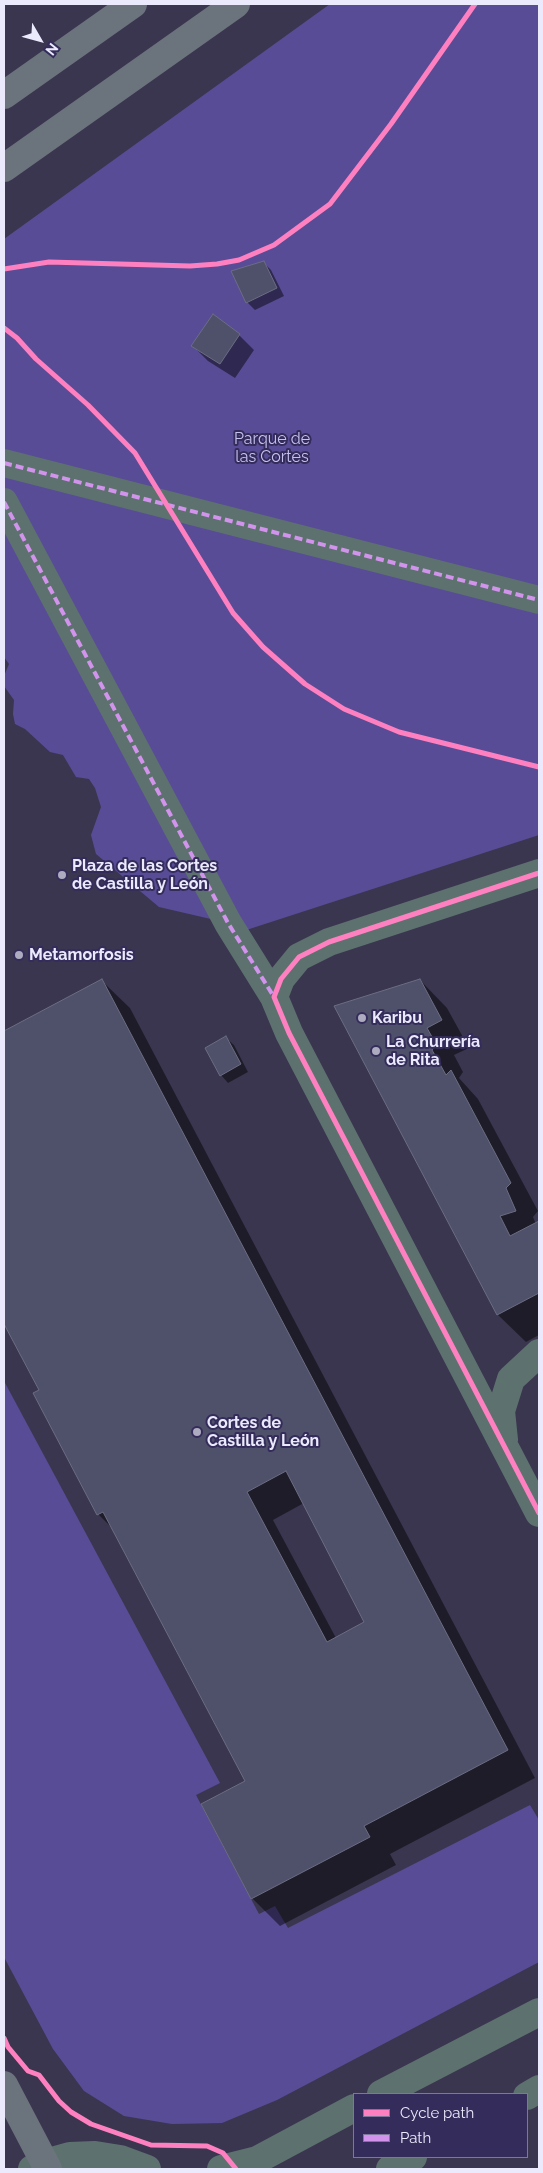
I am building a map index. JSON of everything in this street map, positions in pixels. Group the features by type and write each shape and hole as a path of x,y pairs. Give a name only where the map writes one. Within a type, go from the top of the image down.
{"highway":[{"path":"4,95 134,4"},
{"path":"4,168 236,4"},
{"path":"4,2085 42,2167"}],"street":[{"path":"4,463 539,600"},
{"path":"4,502 234,934 277,988 289,1033 539,1512"},
{"path":"277,988 299,957 329,942 539,873"},
{"path":"506,1452 500,1412 511,1379 539,1353"},
{"path":"384,2093 539,2012"},
{"path":"528,2095 539,2089"},
{"path":"221,2169 257,2160 353,2109"},
{"path":"42,2167 70,2156 95,2155 120,2159 147,2169"},
{"path":"390,2169 411,2158"}],"green space":[{"name":"Parque de las Cortes","path":"330,4 539,4 539,835 234,934 228,923 159,907 96,854 91,835 101,807 95,788 89,779 76,777 63,755 50,752 25,729 15,724 13,714 14,700 4,686 4,676 9,664 4,657 4,239"},
{"path":"4,1381 220,1783 196,1795 259,1914 275,1906 288,1928 530,1805 539,1820 539,1962 277,2100 222,2123 172,2124 124,2116 84,2091 53,2049 4,1957"}],"building":[{"path":"264,261 277,288 246,303 231,271"},
{"path":"213,314 240,334 220,364 191,346"},
{"name":"Cortes de Castilla y León","path":"102,979 508,1750 364,1826 370,1837 251,1899 201,1804 245,1781 103,1512 97,1515 33,1393 39,1390 4,1324 4,1031","holes":["286,1471 364,1622 327,1642 247,1492"]},
{"path":"420,979 442,1020 427,1028 436,1044 432,1050 446,1075 451,1070 511,1183 506,1188 516,1211 500,1216 510,1236 539,1221 539,1293 497,1315 334,1006"},
{"path":"226,1036 241,1064 220,1076 205,1048"}],"marked path":[{"path":"4,463 539,600"},
{"path":"4,502 228,923 274,997"}],"cycle path":[{"path":"4,269 49,262 190,266 217,264 239,260 274,245 330,204 391,124 475,4"},
{"path":"4,328 88,405 135,453 233,613 263,647 305,684 344,709 399,732 539,767"},
{"path":"539,873 329,942 299,957 281,979 274,997 289,1033 539,1513"},
{"path":"4,2038 8,2047 28,2071 39,2075 59,2101 71,2112 91,2124 151,2145 207,2146 223,2153 236,2169"}],"place":[{"name":"Plaza de las Cortes de Castilla y León","path":"62,875"},
{"name":"Metamorfosis","path":"19,955"},
{"name":"Karibu","path":"362,1018"},
{"name":"La Churrería de Rita","path":"376,1051"},
{"name":"Cortes de Castilla y León","path":"197,1432"}]}
